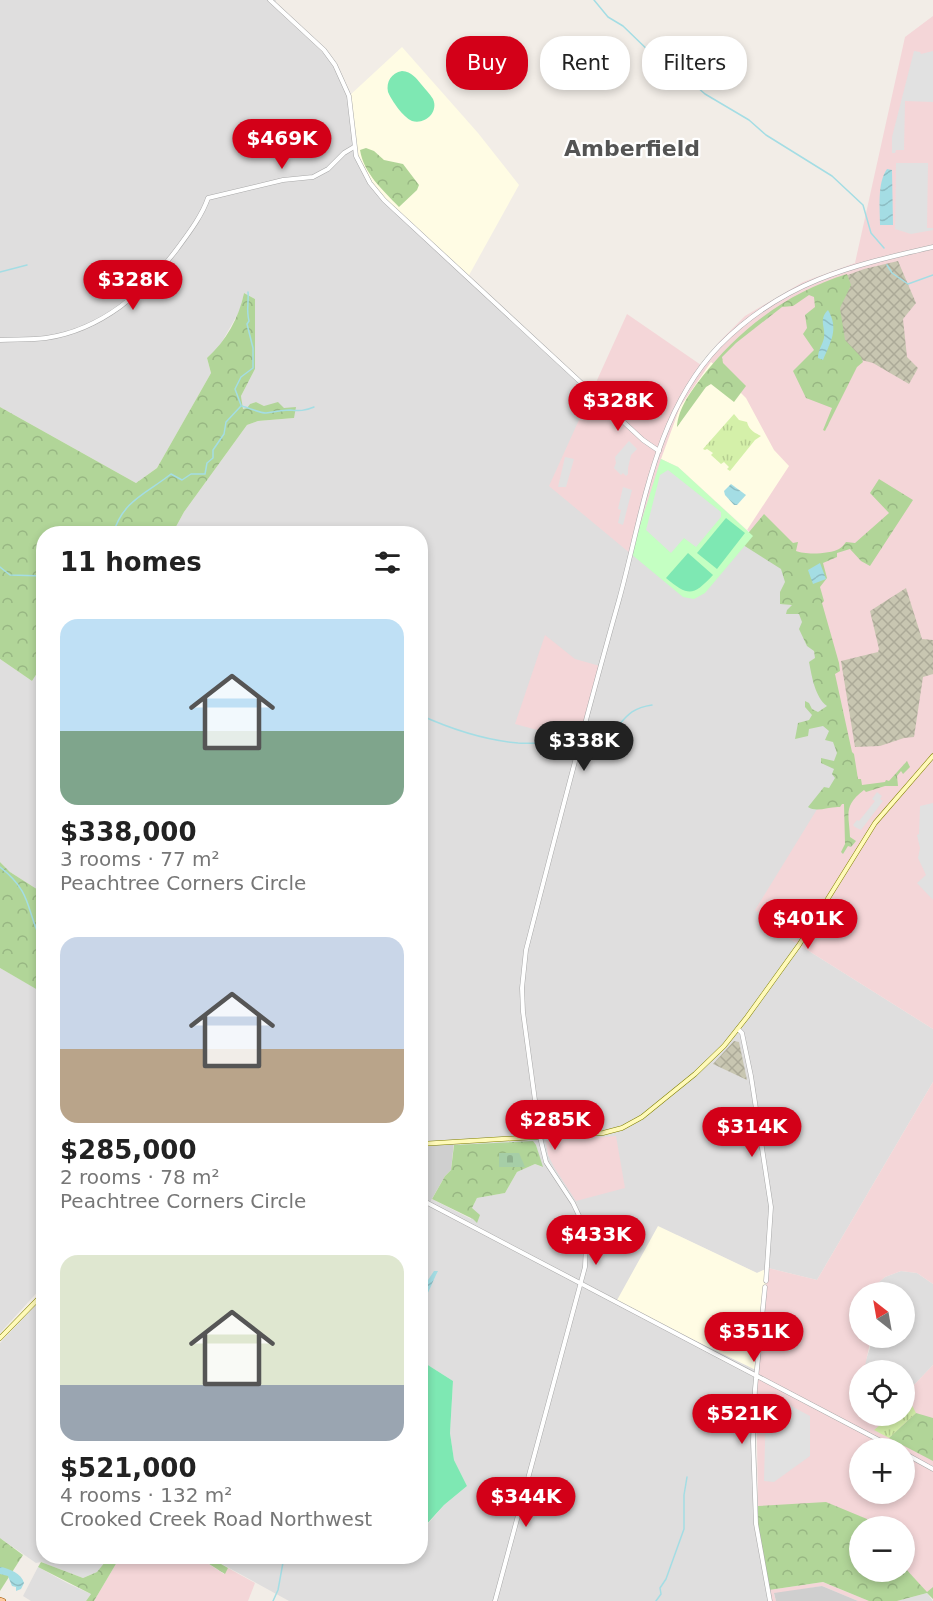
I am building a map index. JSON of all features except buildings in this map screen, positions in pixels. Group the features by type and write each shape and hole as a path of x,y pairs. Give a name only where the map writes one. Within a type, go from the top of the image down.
{"main road":[{"path":"428,1144 603,1133 630,1125 653,1110 695,1074 738,1029 799,945 875,823 933,756"},
{"path":"0,1338 36,1301"}],"street":[{"path":"270,0 324,50 335,65 349,96 354,147 361,168 370,183 397,213 643,440 659,451"},
{"path":"0,340 56,336 88,325 116,309 141,290 185,238 208,198 283,180 313,177 328,169 344,153 354,147"},
{"path":"495,1601 585,1267 586,1244 583,1228 573,1203 546,1162 540,1137 523,1012 522,988 526,950 600,665 659,451 677,404 696,375 729,337 763,309 788,293 820,278 860,264 933,247"},
{"path":"738,1029 742,1033 751,1076 771,1207 753,1432 754,1509 770,1601"},
{"path":"428,1203 875,1438"},
{"path":"915,1460 933,1469"}],"shaded area":[{"path":"0,0 276,0 275,4 335,65 349,96 370,183 591,392 590,396 794,572 843,767 785,936 933,1029 933,1082 817,1280 768,1268 757,1273 677,1235 616,1302 756,1370 758,1540 771,1601 289,1601 222,1564 428,1564 428,1524 444,1505 467,1486 454,1460 450,1433 453,1381 428,1365 428,1203 432,1199 471,1219 472,1208 477,1198 505,1193 517,1172 535,1164 542,1167 536,1145 454,1145 454,1142 428,1144 428,526 176,526 247,425 258,421 294,418 284,408 264,406 256,402 243,410 241,396 255,369 255,299 244,293 240,310 219,347 207,358 211,373 157,468 136,483 0,407"},
{"path":"933,16 933,1029 785,936 755,910 843,767 835,717 794,572 678,467 661,459 631,554 549,486 627,314 701,365 719,342 745,316 803,282 855,263 905,37"},
{"path":"402,47 478,133 519,185 468,277 397,213 370,183 356,156 349,96"},
{"path":"914,51 921,54 933,51 933,102 905,101 904,150 896,150 892,153 892,137"},
{"path":"896,163 928,163 927,228 933,228 933,230 911,234 895,229"},
{"path":"898,261 916,303 903,319 907,357 918,368 909,384 873,363 842,355 837,279 864,269"},
{"path":"711,362 730,378 746,398 774,450 789,466 747,530 678,467 661,459 680,407"},
{"path":"629,441 637,449 631,455 626,476 623,473 621,475 614,468 615,457"},
{"path":"565,457 574,459 566,487 558,487"},
{"path":"668,470 721,512 721,517 696,547 684,538 671,553 646,530 660,475"},
{"path":"623,487 632,490 623,525 618,523 621,510 618,509"},
{"path":"906,588 922,639 933,640 933,674 923,677 914,737 880,746 855,747 841,661 878,652 870,611"},
{"path":"545,635 575,659 600,666 582,742 515,724"},
{"path":"0,659 32,681 36,675 36,889 10,872 0,862"},
{"path":"877,792 882,796 880,799 883,801 861,830 855,827 853,825 875,801 872,799"},
{"path":"933,803 933,900 917,883 926,875 918,858 920,848 917,835 919,834 920,806"},
{"path":"0,968 36,988 36,1294 0,1333"},
{"path":"734,1041 739,1042 747,1080 713,1064"},
{"path":"933,1082 933,1284 917,1273 901,1271 885,1277 879,1282 849,1282 849,1348 869,1348 866,1360 849,1360 849,1426 915,1426 915,1384 933,1365 933,1587 927,1593 915,1579 915,1516 849,1517 758,1506 756,1371 768,1268 817,1280"},
{"path":"616,1136 625,1188 576,1201 548,1155 546,1141"},
{"path":"454,1142 451,1170 429,1204 428,1203 428,1144"},
{"path":"658,1226 757,1273 768,1268 756,1370 616,1302"},
{"path":"901,1271 917,1273 933,1284 933,1365 915,1384 915,1360 866,1360 870,1348 915,1348 915,1282 879,1282 885,1277"},
{"path":"35,1306 36,1563 0,1538 0,1343"},
{"path":"774,1397 810,1416 810,1456 774,1482 764,1481 766,1402"},
{"path":"46,1564 103,1564 97,1572 83,1578"},
{"path":"116,1564 209,1564 224,1574 228,1568 255,1583 248,1601 94,1601"},
{"path":"38,1567 91,1594 86,1601 31,1601 23,1596"},
{"path":"823,1582 869,1601 858,1601 822,1586 774,1594 776,1601 771,1601 769,1590"},
{"path":"822,1586 858,1601 776,1601 774,1593"},
{"path":"927,1593 933,1601 897,1601"}],"green space":[{"path":"402,71 413,76 433,99 432,113 422,121 412,121 405,116 388,92 390,78"},
{"path":"366,148 374,151 384,160 403,164 419,185 417,190 399,207 375,181 366,167 360,150"},
{"path":"847,274 851,285 840,308 845,340 863,362 857,367 825,431 823,430 832,408 806,398 793,371 814,350 803,334 807,328 805,315 815,307 814,297 809,295 793,306 782,307 722,357 723,363 746,386 734,402 711,384 706,387 677,427 686,400 732,343 766,314 785,302"},
{"path":"244,293 255,299 255,369 241,396 243,409 256,402 264,406 278,402 284,408 296,407 294,418 258,421 247,425 176,526 36,526 36,675 32,681 0,659 0,407 136,483 157,468 211,373 207,358 231,328"},
{"path":"734,414 739,420 747,422 751,430 761,436 755,440 730,471 724,462 721,464 711,455 713,453 703,449"},
{"path":"661,459 678,467 753,536 705,593 694,599 683,597 631,554"},
{"path":"879,479 913,500 870,566 861,561 850,549 837,553 837,557 823,563 827,578 820,587 824,601 822,603 839,663 840,671 835,674 858,779 861,779 862,785 885,782 889,781 907,761 910,767 903,774 901,771 897,776 898,786 885,786 866,792 864,790 853,801 849,811 850,837 856,841 851,847 848,846 843,854 841,852 845,844 844,804 840,807 819,809 808,807 824,787 829,788 835,778 832,774 834,769 821,763 821,758 834,761 837,753 833,742 825,740 829,731 823,726 809,729 808,736 795,739 798,723 809,720 812,715 805,707 805,701 818,712 827,706 817,692 813,680 809,662 815,658 814,651 807,646 799,629 802,622 799,614 786,614 792,605 780,604 780,592 785,582 781,569 740,543 764,514 793,543 798,542 796,551 824,553 839,549 846,542 855,543 889,513 870,493"},
{"path":"726,518 745,533 717,569 697,553"},
{"path":"688,553 713,575 691,592 680,588 666,578"},
{"path":"0,862 10,872 36,889 36,989 0,968"},
{"path":"533,1141 543,1167 535,1164 517,1172 505,1193 477,1198 472,1208 480,1215 477,1223 432,1199 451,1170 454,1145"},
{"path":"499,1153 519,1153 525,1167 499,1167"},
{"path":"428,1365 453,1381 450,1433 454,1460 467,1486 444,1505 428,1523"},
{"path":"915,1414 933,1418 933,1461 915,1452 915,1438 889,1438 902,1426 915,1426"},
{"path":"879,1426 902,1426 889,1438 874,1430"},
{"path":"826,1502 860,1516 849,1516 849,1582 915,1582 915,1579 927,1592 933,1587 933,1599 927,1593 897,1601 869,1601 823,1582 769,1590 758,1540 758,1506"},
{"path":"0,1538 23,1555 0,1591"},
{"path":"40,1564 46,1564 83,1578 97,1572 103,1564 116,1564 94,1601 86,1601 91,1594 38,1567"},
{"path":"209,1564 221,1564 228,1568 225,1574"}],"water":[{"path":"887,169 892,170 893,225 880,225 880,188"},
{"path":"828,310 833,329 823,360 818,358 818,355 824,338 823,317"},
{"path":"731,484 746,495 737,505 734,505 725,495 724,491"},
{"path":"820,563 826,579 813,584 808,570"},
{"path":"434,1271 438,1271 428,1293 428,1280"},
{"path":"0,1567 11,1570 21,1577 24,1583 21,1589 16,1591 16,1587 12,1586 8,1576 0,1574"}],"waterway":[{"path":"594,0 608,17 623,26 654,56 678,70 705,94 749,120 766,135 832,176 863,205 871,233 884,248"},
{"path":"0,272 27,265"},
{"path":"887,265 892,273 908,284 933,275"},
{"path":"241,405 235,389 241,377 253,368 253,348 247,324 249,321 248,292"},
{"path":"116,526 129,505 171,474 182,480 191,474 205,474 207,463 213,458 213,450 224,434 226,422 241,406"},
{"path":"242,406 266,413 314,407"},
{"path":"0,567 10,575 36,576"},
{"path":"585,747 607,737 631,713 652,705"},
{"path":"428,718 480,737 518,743 573,745"},
{"path":"0,867 19,886 36,928"},
{"path":"656,1601 661,1594 660,1588 666,1579 684,1529 684,1495 687,1477"},
{"path":"273,1601 278,1590 283,1564"}],"district":[{"name":"Amberfield","path":"632,148"}]}
